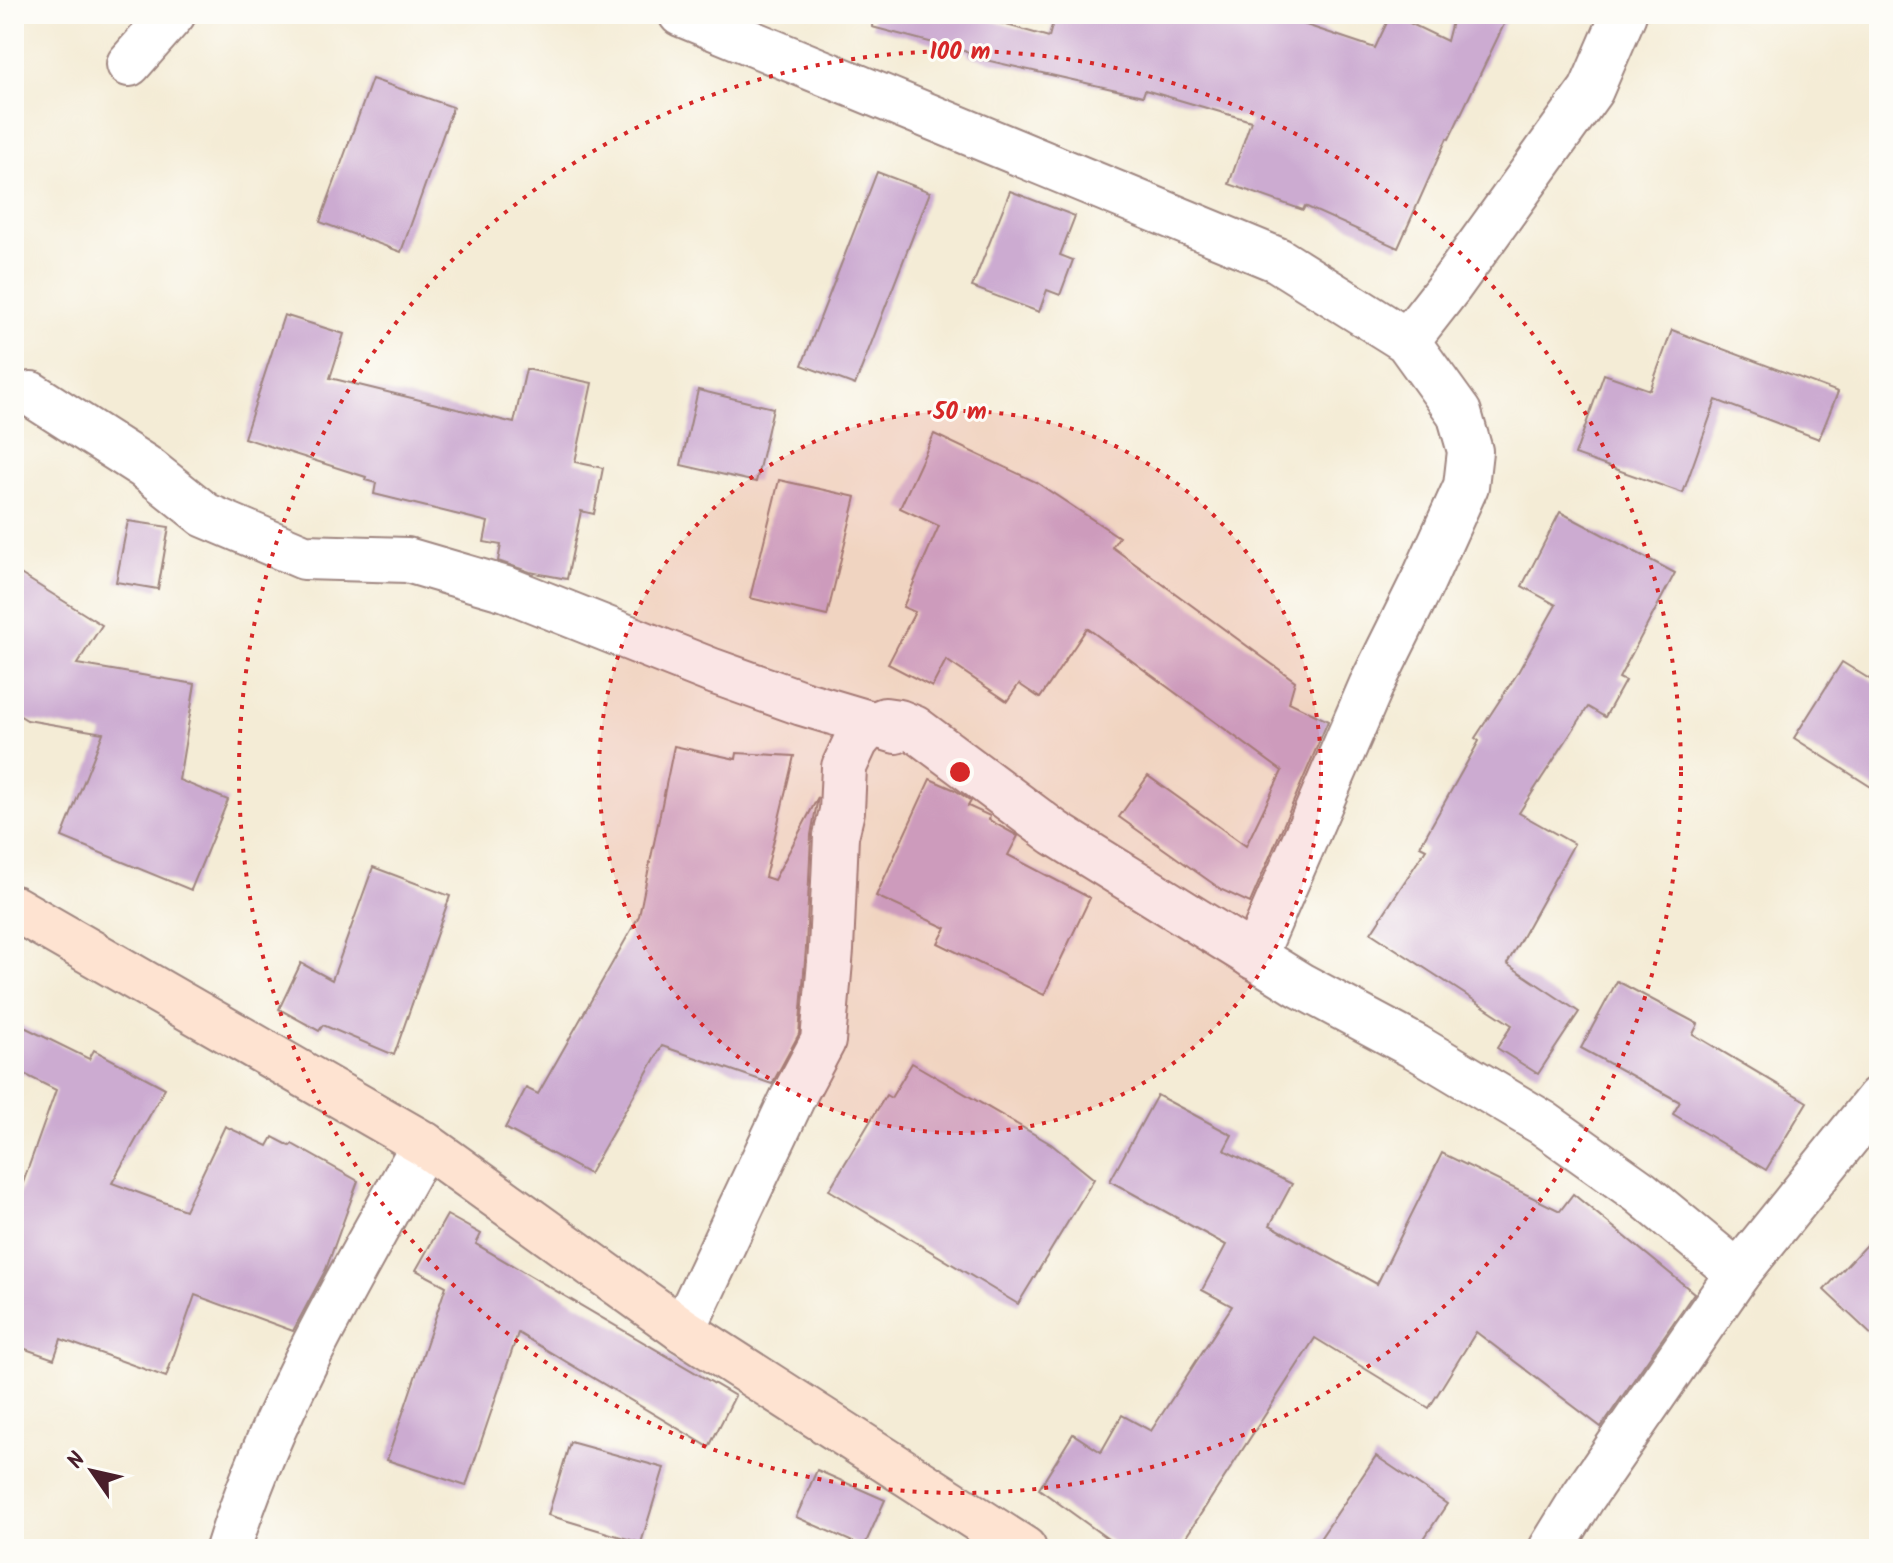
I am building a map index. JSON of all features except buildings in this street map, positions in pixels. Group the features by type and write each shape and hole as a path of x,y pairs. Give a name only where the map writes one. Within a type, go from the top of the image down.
{"street":[{"path":"129,64 173,14"},
{"path":"681,14 1278,260 1407,341 1459,413 1470,451 1466,486 1371,686 1254,957"},
{"path":"1407,341 1591,90 1624,14"},
{"path":"31,394 145,467 205,515 304,557 407,560 506,589 710,670 802,703 910,736"},
{"path":"683,1330 792,1099 823,1041 836,836 842,811 844,767 856,741 867,728 885,720 914,728 1055,833 1254,957 1416,1047 1543,1123 1640,1192 1738,1273"},
{"path":"14,908 424,1144 683,1330 1024,1549"},
{"path":"1551,1549 1583,1497 1738,1273 1879,1098"},
{"path":"228,1549 247,1488 319,1334 424,1144"}]}
